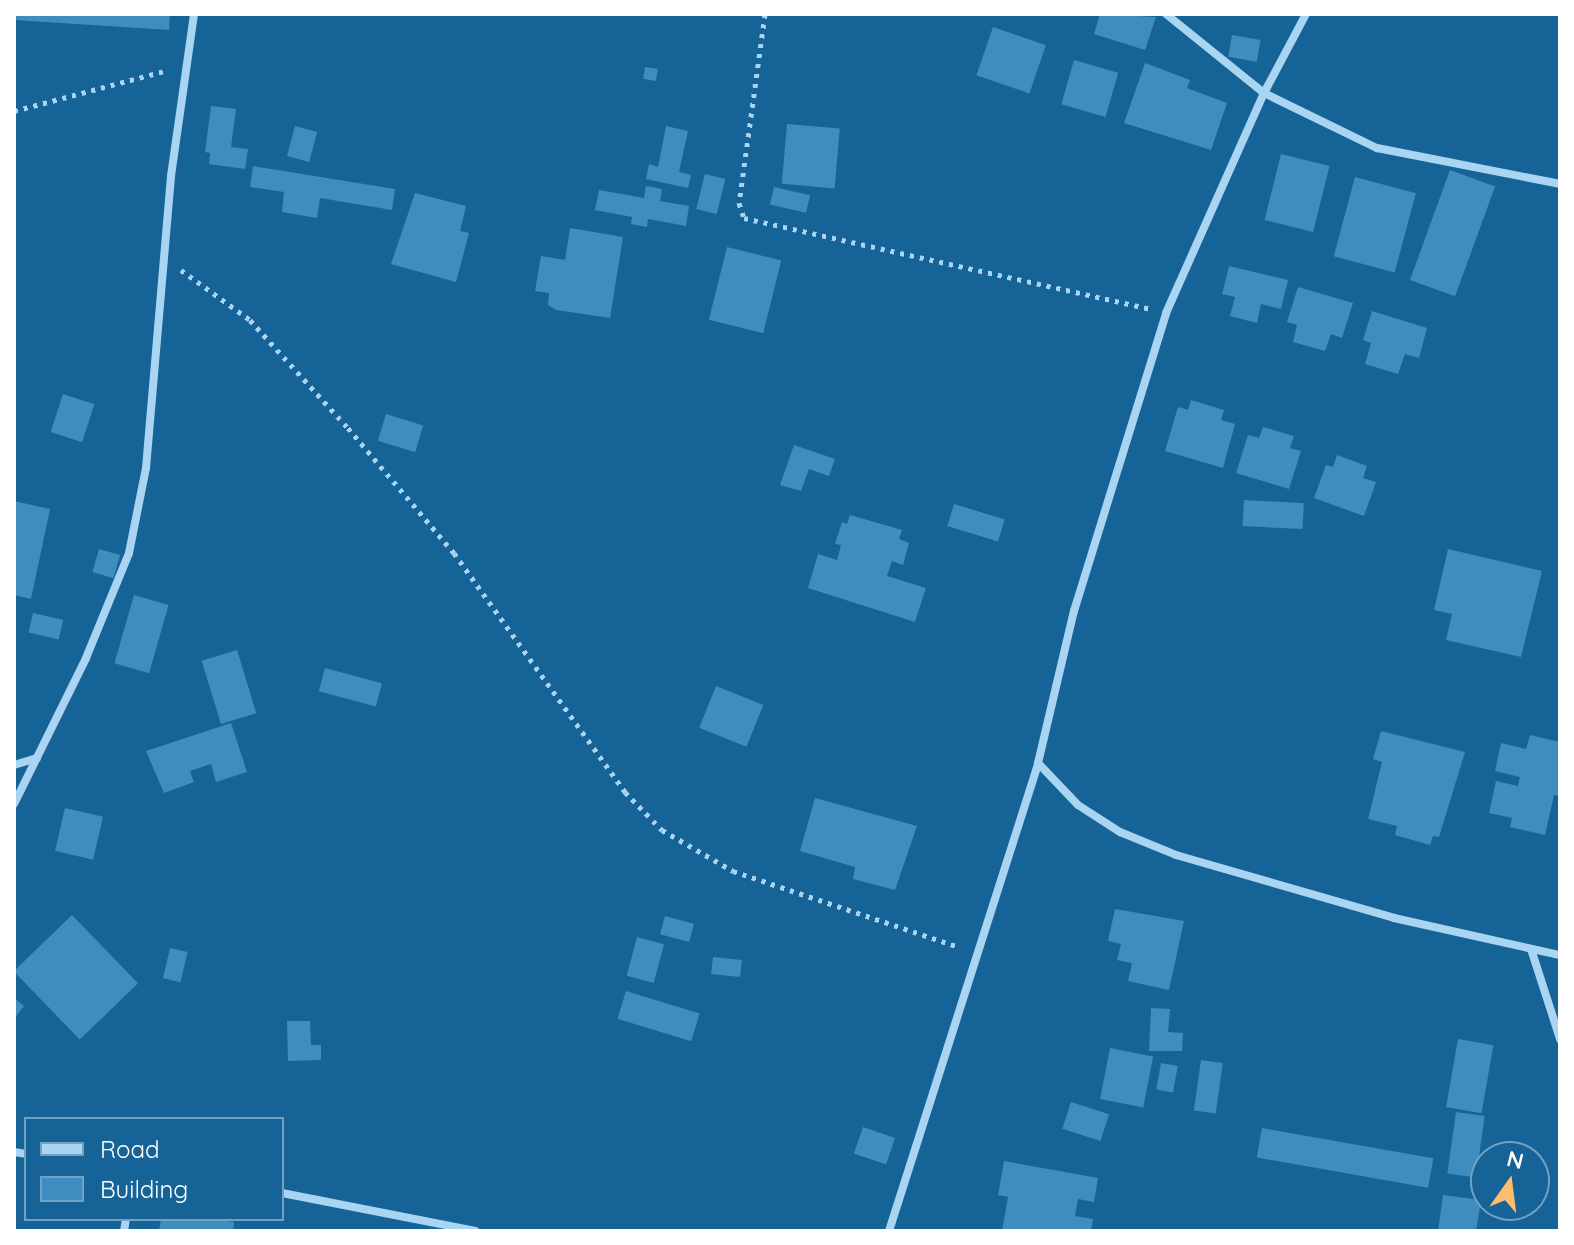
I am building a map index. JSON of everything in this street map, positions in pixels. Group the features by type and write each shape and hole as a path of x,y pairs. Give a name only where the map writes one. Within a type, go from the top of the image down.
{"street":[{"path":"14,804 129,553 146,468 167,261 171,176 194,14"},
{"path":"1166,14 1264,93 1377,148 1560,184"},
{"path":"889,1231 1038,763 1074,611 1166,313 1264,93 1306,14"},
{"path":"14,765 37,758"},
{"path":"1038,763 1078,805 1120,832 1176,855 1394,918 1560,955"},
{"path":"1531,949 1560,1039"},
{"path":"284,1193 475,1231"}],"path":[{"path":"765,14 739,203 744,218 1166,313"},
{"path":"14,111 189,65"},
{"path":"167,261 250,320 348,428 454,553 625,792 662,830 733,871 977,954"}],"building":[{"path":"14,14 170,14 169,30 14,20"},
{"path":"1100,14 1156,17 1145,50 1094,34"},
{"path":"993,27 1046,45 1029,93 976,75"},
{"path":"1232,35 1261,40 1257,62 1228,57"},
{"path":"1074,60 1118,73 1106,117 1061,104"},
{"path":"1145,63 1190,80 1187,88 1227,103 1211,150 1124,123"},
{"path":"645,67 658,69 656,81 643,79"},
{"path":"211,106 236,109 231,147 248,149 245,169 209,164 210,153 205,152"},
{"path":"787,124 840,129 835,188 782,184"},
{"path":"295,126 317,132 309,162 287,156"},
{"path":"666,126 688,131 679,172 691,175 688,188 646,179 649,164 658,167"},
{"path":"1281,154 1330,166 1313,232 1265,220"},
{"path":"253,166 395,189 392,210 320,198 317,218 282,212 284,192 250,187"},
{"path":"1450,170 1495,186 1455,296 1410,280"},
{"path":"705,174 725,179 717,214 696,209"},
{"path":"1355,177 1416,193 1395,273 1334,256"},
{"path":"646,186 662,189 660,201 689,206 686,226 648,219 647,227 631,224 632,217 595,210 599,190 644,198"},
{"path":"774,187 810,195 806,213 770,205"},
{"path":"415,193 466,206 460,231 469,233 456,282 391,264"},
{"path":"570,228 623,237 610,318 556,310 548,305 549,293 535,291 541,256 565,260"},
{"path":"727,247 781,261 763,333 709,320"},
{"path":"1229,266 1288,280 1281,309 1261,304 1257,323 1230,316 1235,297 1222,294"},
{"path":"1298,287 1353,303 1342,338 1331,334 1325,351 1293,342 1297,325 1287,322"},
{"path":"1372,311 1427,328 1419,358 1405,354 1398,374 1365,364 1371,343 1363,340"},
{"path":"63,394 94,404 82,442 51,432"},
{"path":"1191,400 1224,410 1221,420 1235,424 1223,468 1165,451 1178,407 1188,410"},
{"path":"386,414 423,425 415,452 378,441"},
{"path":"1263,427 1294,436 1290,448 1301,451 1289,489 1236,473 1248,435 1259,438"},
{"path":"794,445 835,459 829,476 809,469 801,491 780,485"},
{"path":"1337,455 1367,466 1363,478 1376,482 1364,516 1314,498 1326,465 1333,467"},
{"path":"1244,500 1304,503 1303,529 1243,526"},
{"path":"14,501 50,509 31,599 14,595"},
{"path":"954,504 1005,519 998,541 947,526"},
{"path":"850,515 902,530 899,539 909,543 903,565 892,561 887,576 926,588 915,622 808,588 818,554 837,560 841,545 835,544 842,522 847,524"},
{"path":"99,549 120,555 114,578 92,572"},
{"path":"1448,549 1542,571 1521,657 1446,640 1452,614 1434,610"},
{"path":"134,595 169,605 149,673 114,663"},
{"path":"33,613 63,620 59,639 29,632"},
{"path":"237,650 256,713 221,724 202,661"},
{"path":"325,668 382,683 376,706 319,691"},
{"path":"716,686 763,705 746,747 699,728"},
{"path":"231,723 247,772 216,782 211,764 190,771 194,782 164,793 146,751"},
{"path":"1381,731 1465,752 1439,837 1433,836 1430,845 1395,835 1397,826 1368,819 1382,762 1373,759"},
{"path":"1530,735 1560,742 1560,796 1554,795 1545,835 1510,827 1512,818 1489,813 1496,781 1518,786 1520,777 1495,771 1501,743 1526,749"},
{"path":"815,798 917,826 895,890 853,879 855,867 800,851"},
{"path":"65,808 103,817 93,860 55,851"},
{"path":"1115,909 1184,921 1169,990 1128,981 1132,963 1117,960 1121,944 1108,941"},
{"path":"72,915 138,983 80,1040 14,972"},
{"path":"665,916 694,924 689,942 660,934"},
{"path":"637,937 664,944 654,983 627,976"},
{"path":"170,948 188,952 181,982 163,978"},
{"path":"713,957 742,960 740,977 711,974"},
{"path":"626,991 700,1014 691,1041 618,1019"},
{"path":"14,998 24,1006 14,1019"},
{"path":"1151,1008 1170,1009 1168,1032 1183,1033 1182,1051 1149,1051"},
{"path":"287,1021 310,1021 311,1045 321,1045 321,1060 288,1061"},
{"path":"1458,1039 1493,1045 1481,1113 1446,1107"},
{"path":"1110,1048 1153,1056 1143,1107 1100,1099"},
{"path":"1201,1060 1223,1063 1216,1114 1194,1111"},
{"path":"1161,1063 1178,1066 1173,1093 1156,1090"},
{"path":"1071,1102 1109,1114 1100,1141 1062,1129"},
{"path":"1456,1112 1485,1116 1481,1141 1470,1141 1470,1177 1447,1173"},
{"path":"863,1127 895,1138 886,1165 854,1153"},
{"path":"1262,1128 1433,1158 1428,1188 1257,1158"},
{"path":"1004,1161 1098,1178 1094,1202 1078,1199 1075,1216 1093,1219 1091,1231 1002,1231 1008,1197 998,1195"},
{"path":"1443,1195 1470,1199 1470,1221 1478,1221 1476,1231 1438,1231"},
{"path":"161,1221 234,1222 233,1231 159,1231"}]}
